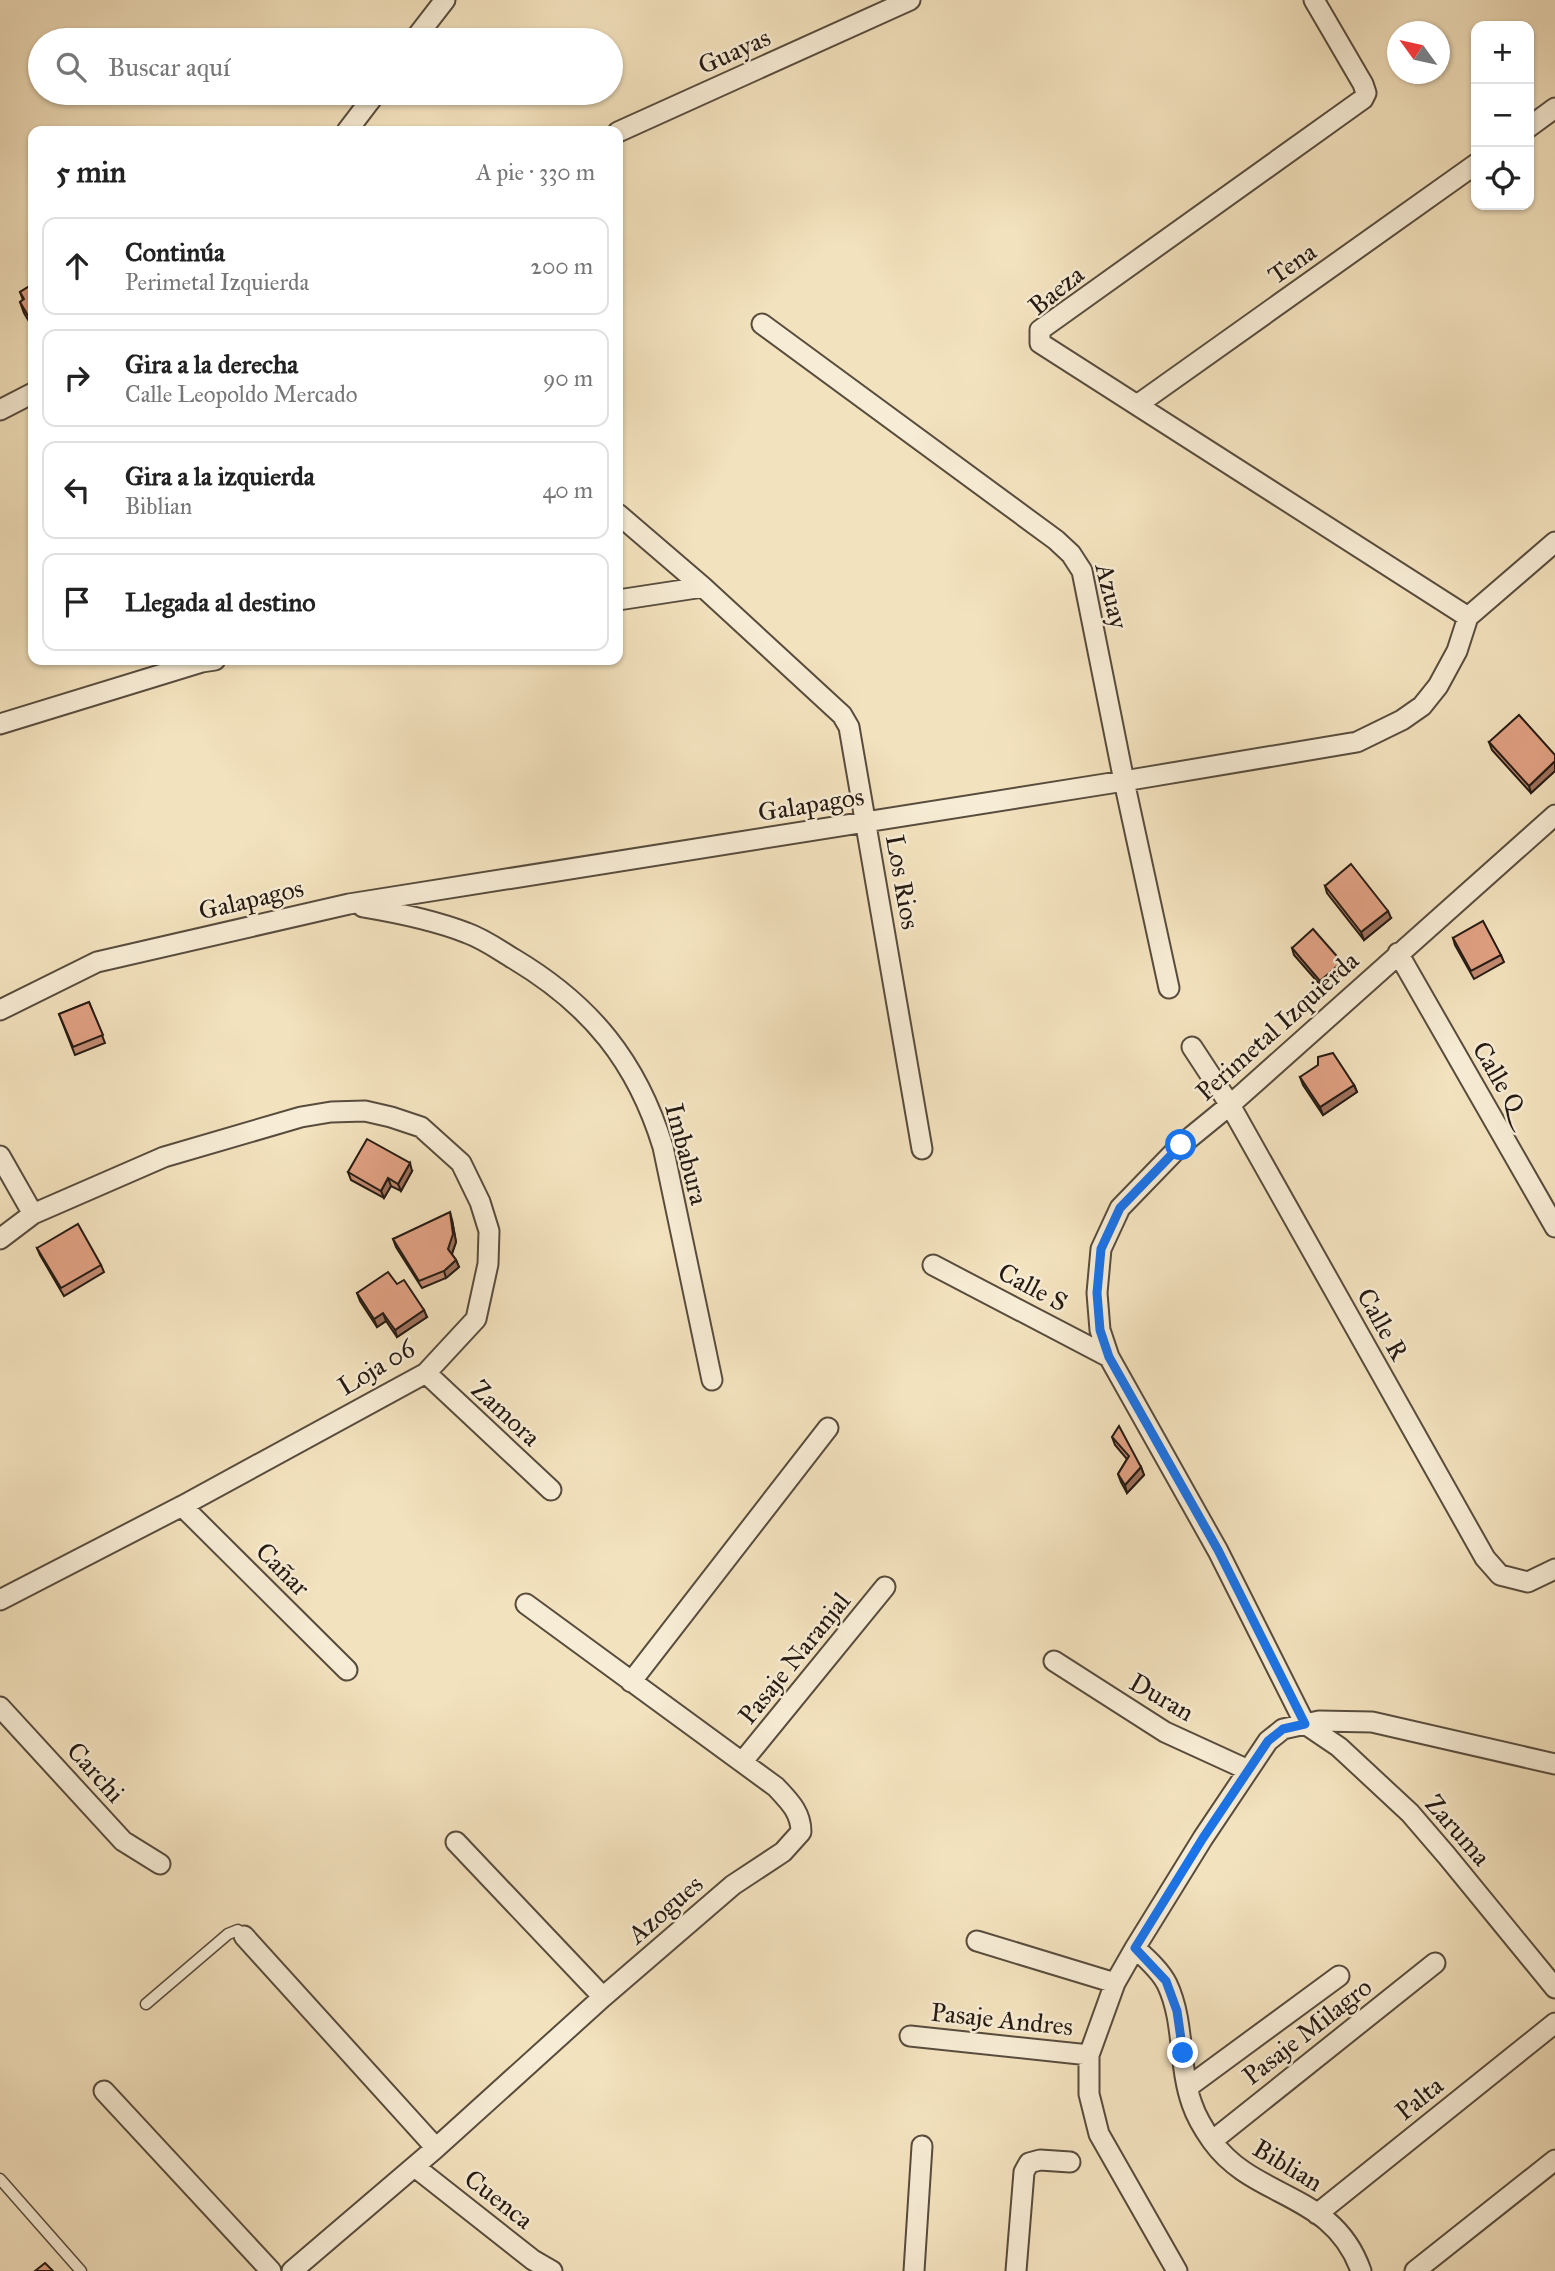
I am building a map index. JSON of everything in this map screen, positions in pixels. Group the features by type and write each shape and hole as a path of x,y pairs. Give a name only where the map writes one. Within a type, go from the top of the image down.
{"street":[{"path":"423,28 445,0"},
{"name":"Guayas","path":"623,130 910,0"},
{"name":"Baeza","path":"1314,0 1363,84 1366,93 1363,99 1040,330 1040,343 1468,617"},
{"path":"351,126 367,105"},
{"path":"1534,123 1555,108"},
{"name":"Tena","path":"1137,405 1471,168"},
{"name":"Azuay","path":"762,324 1056,540 1079,563 1169,988"},
{"path":"0,410 28,396"},
{"name":"Los Rios","path":"623,518 703,587 842,715 849,727 922,1149"},
{"path":"1468,617 1555,542"},
{"path":"623,599 703,587"},
{"name":"Galapagos","path":"0,1010 97,962 349,904 1124,782 1357,742 1402,720 1422,706 1438,686 1457,651 1468,617"},
{"path":"0,724 192,665"},
{"name":"Perimetal Izquierda","path":"1305,1724 1218,1550 1109,1357 1100,1330 1097,1293 1101,1249 1120,1208 1181,1145 1230,1105 1555,815"},
{"name":"Imbabura","path":"349,904 412,916 469,933 531,969 565,993 620,1052 653,1116 663,1147 712,1380"},
{"name":"Calle Q","path":"1398,953 1555,1227"},
{"name":"Calle R","path":"1192,1047 1230,1105 1485,1558 1500,1574 1528,1582 1555,1569"},
{"name":"Loja 06","path":"0,1239 33,1214 164,1157 301,1117 331,1112 365,1111 421,1127 461,1163 480,1202 489,1231 488,1265 476,1319 426,1373 182,1506 0,1601"},
{"path":"0,1156 33,1214"},
{"name":"Calle S","path":"933,1265 1109,1357"},
{"name":"Zamora","path":"426,1373 551,1490"},
{"path":"631,1682 828,1428"},
{"name":"Cañar","path":"182,1506 347,1670"},
{"name":"Pasaje Naranjal","path":"743,1761 885,1587"},
{"name":"Azogues","path":"292,2271 415,2167 603,1997 733,1885 783,1852 801,1832 797,1810 776,1787 526,1604"},
{"name":"Duran","path":"1054,1661 1165,1732 1248,1770"},
{"name":"Carchi","path":"0,1707 123,1841 160,1864"},
{"path":"1177,2271 1099,2134 1089,2094 1089,2055 1115,1983 1203,1838 1268,1741 1283,1729 1319,1721 1372,1721 1555,1764"},
{"name":"Zaruma","path":"1305,1724 1339,1747 1410,1813 1555,1988"},
{"path":"456,1842 603,1997"},
{"path":"244,1936 436,2148"},
{"path":"977,1941 1115,1983"},
{"name":"Biblian","path":"1135,1948 1166,1981 1177,2011 1192,2105 1212,2141 1239,2169 1311,2207 1339,2231 1354,2252 1361,2271"},
{"name":"Pasaje Milagro","path":"1212,2141 1435,1963"},
{"path":"1188,2087 1339,1976"},
{"name":"Palta","path":"1317,2214 1555,2022"},
{"name":"Pasaje Andres","path":"910,2036 1089,2055"},
{"path":"104,2091 271,2271"},
{"path":"914,2271 922,2146"},
{"path":"1016,2271 1024,2172 1029,2163 1040,2160 1070,2162"},
{"path":"1415,2271 1555,2160"},
{"name":"Cuenca","path":"415,2167 533,2260 552,2271"}],"lane":[{"path":"146,2004 228,1934 238,1930 244,1936"},
{"path":"0,2179 80,2271"}],"building":[{"path":"28,287 28,316 20,302 24,299 20,292"},
{"path":"1519,715 1555,755 1555,761 1529,786 1489,742"},
{"path":"1351,864 1388,911 1361,932 1325,886"},
{"path":"1483,921 1501,955 1471,971 1453,938"},
{"path":"1313,929 1342,962 1320,981 1292,948"},
{"path":"89,1002 103,1035 73,1047 59,1014"},
{"path":"1333,1053 1354,1085 1320,1107 1300,1077 1318,1065 1318,1057"},
{"path":"367,1139 410,1163 398,1184 388,1178 381,1191 348,1172"},
{"path":"450,1212 453,1234 448,1249 456,1260 444,1271 419,1281 393,1239"},
{"path":"78,1224 101,1265 61,1288 37,1248"},
{"path":"388,1272 397,1284 404,1280 424,1310 395,1330 383,1313 374,1319 357,1293"},
{"path":"1119,1426 1141,1467 1125,1485 1118,1474 1129,1456 1112,1437"},
{"path":"45,2263 53,2271 35,2271"}],"route":[{"path":"1181,1145 1120,1208 1101,1249 1097,1293 1100,1330 1109,1357 1218,1550 1305,1724 1283,1729 1268,1741 1203,1838 1135,1948 1166,1981 1177,2011 1183,2053"}]}
